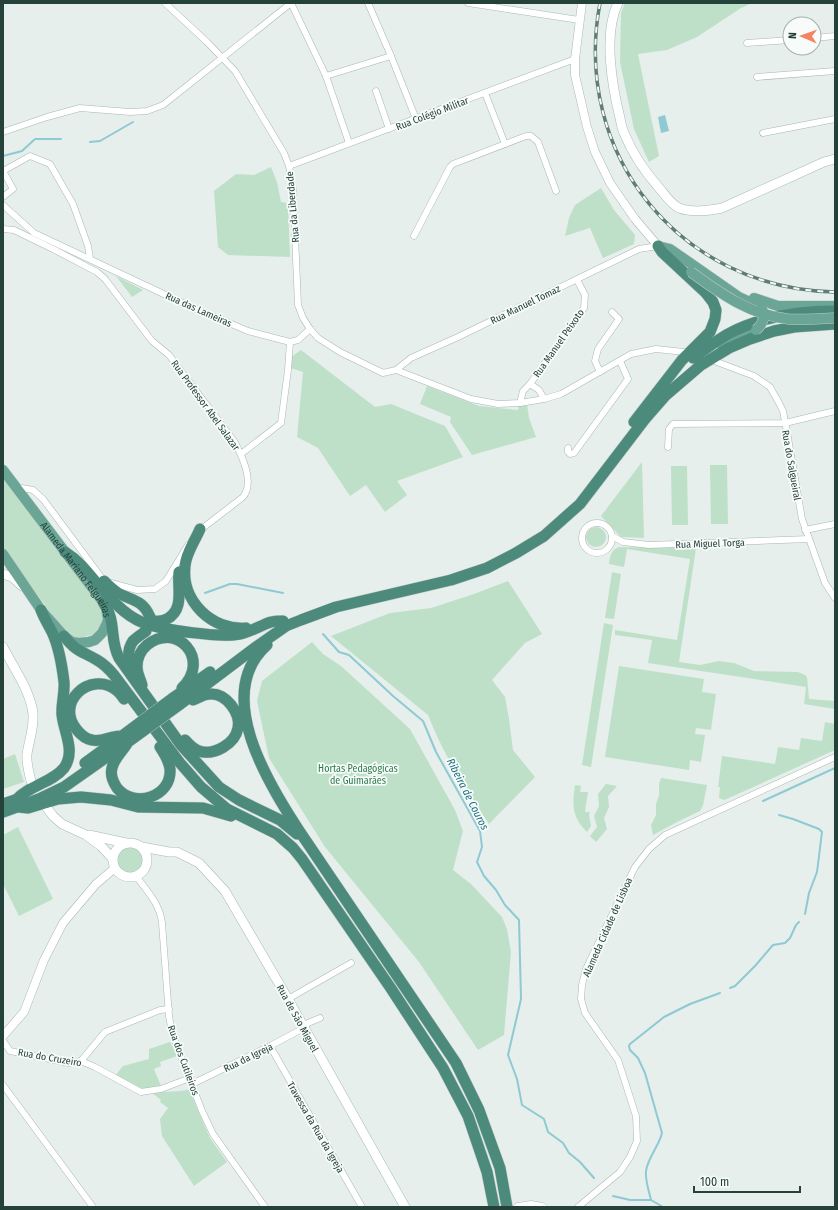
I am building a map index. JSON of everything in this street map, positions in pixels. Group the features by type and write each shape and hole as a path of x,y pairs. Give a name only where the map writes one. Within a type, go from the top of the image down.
{"highway":[{"path":"507,1207 500,1168 495,1153 479,1110 456,1063 320,863 268,779 252,740 246,719 244,692 252,664 285,624 297,613 322,604 449,573 484,561 512,547 540,530 575,500 682,360 710,332 715,319 716,310 713,302 706,293 662,252 658,246"},
{"path":"670,375 729,334 755,323 784,315 816,311 835,311"},
{"path":"3,812 56,782 125,739 285,624 325,610 451,580 486,568 516,553 544,536 580,504 645,419 666,396 701,365 729,348 774,331 794,327 835,324"},
{"path":"200,529 190,550 185,566 188,591 197,607 208,618 230,627 250,628 270,622 285,624"},
{"path":"121,609 157,622 166,620 174,614 179,603 180,567 186,546"},
{"path":"65,552 76,559 121,609 136,620 158,628 214,635 240,634 252,631 270,622"},
{"path":"104,581 120,594 140,603 148,612 150,617"},
{"path":"103,602 110,615 113,643 123,666 192,758 219,787 239,800 289,827 302,839 320,863"},
{"path":"17,803 23,792 48,780 62,770 69,756 69,744 62,717 64,688 61,662 55,640 41,610"},
{"path":"143,691 141,680 129,662 129,650 134,641 146,631"},
{"path":"64,636 70,645 97,660 114,675 157,734 201,787 227,809 277,834 293,848 390,987 443,1068 468,1116 487,1172 494,1207"},
{"path":"138,675 138,659 144,647 149,643 159,638 172,638 183,644 192,655 194,669 176,702"},
{"path":"125,739 115,736 100,741 91,740 83,736 76,728 71,718 70,708 72,699 77,692 83,688 98,684 116,689 128,703 136,706"},
{"path":"168,726 176,730 194,749 205,752 210,752 224,747 233,739 239,727 236,713 221,697 211,694 198,698 187,704 176,702"},
{"path":"125,739 113,764 113,780 119,791 130,798 143,799 154,796 162,790 166,785 170,774 167,758 156,742 157,734"},
{"path":"3,804 17,803 28,808 58,799 89,798 111,800 138,807 203,808 218,811 238,819 247,819"}],"main road":[{"path":"618,3 611,25 610,54 614,96 624,135 645,172 678,208 704,212 722,208 824,162 835,159"},
{"path":"658,246 732,301 760,313 788,319 835,318"},
{"path":"658,246 670,250 738,297 761,307 764,312 764,320 760,327 712,352 686,373 682,381"},
{"path":"728,289 778,306 835,306"},
{"name":"Alameda Mariano Felgueiras","path":"3,470 103,602 108,619 105,628 99,637 89,642 79,644 72,642 64,636 41,610 3,554"},
{"path":"3,574 12,577 29,593"},
{"path":"3,647 28,695 32,708 33,728 27,754 27,764 31,781"},
{"path":"47,808 62,824 86,834 137,844 142,847 147,856 147,862 143,870 136,876 126,877 118,872 115,868 113,859 101,846 86,834"},
{"path":"113,859 116,850 126,843"},
{"name":"Rua de São Miguel","path":"142,847 177,852 198,863 225,891 288,999 405,1207"},
{"path":"147,862 158,855 169,852"}],"street":[{"name":"Rua da Liberdade","path":"165,3 235,71 284,153 289,166 293,190 298,305 303,318 318,338 340,352 383,373 396,370"},
{"path":"3,132 46,117 80,108 130,112 147,111 163,105 291,3 326,76 349,143"},
{"path":"368,3 416,119"},
{"path":"468,3 579,20"},
{"path":"582,3 575,59 577,87 587,127 595,152 610,183 634,219 658,246"},
{"path":"822,37 835,36"},
{"path":"747,43 782,41"},
{"path":"326,76 391,56"},
{"name":"Rua Colégio Militar","path":"289,166 575,59"},
{"path":"757,77 835,71"},
{"path":"376,91 389,129"},
{"path":"485,93 505,144"},
{"path":"763,133 835,118"},
{"path":"414,236 450,167 457,162 526,136 531,136 535,139 556,191"},
{"path":"3,197 13,189 3,171 30,156 50,164 72,204 88,246 90,258"},
{"path":"3,205 34,233 90,258"},
{"name":"Rua Professor Abel Salazar","path":"3,229 14,230 97,272 105,280 152,341 169,355 234,441 241,454 248,483 248,490 243,497 200,529 186,546 166,581 155,589 137,590 104,581"},
{"name":"Rua Manuel Tomaz","path":"396,370 411,358 458,337 639,249 658,246"},
{"name":"Rua das Lameiras","path":"90,258 162,293 248,331 290,342"},
{"name":"Rua Manuel Peixoto","path":"520,403 523,391 530,384 584,308 585,295 577,280"},
{"path":"600,372 594,361 598,349 619,319 612,312"},
{"path":"241,454 281,423 290,342 298,340 310,329"},
{"path":"396,370 472,399 498,404 520,403 544,400 561,394 631,354 656,349 684,352"},
{"path":"568,448 568,452 570,454 574,453 628,379 620,361"},
{"name":"Rua do Salgueiral","path":"717,362 754,376 770,387 779,403 785,423 805,530 825,583 835,598"},
{"path":"530,384 539,390 544,400"},
{"path":"668,447 669,429 674,424 785,423 835,411"},
{"path":"16,486 33,490 43,499 104,581"},
{"path":"610,546 612,536 608,527 598,522 588,525 582,534 582,544 584,548 592,553 602,553 610,546 623,542"},
{"path":"805,530 835,524"},
{"name":"Rua Miguel Torga","path":"612,536 623,542 649,545 809,540"},
{"name":"Alameda Cidade de Lisboa","path":"577,1206 620,1172 630,1158 637,1141 636,1116 618,1060 585,1013 581,999 582,985 586,969 635,867 649,848 665,835 835,757"},
{"path":"3,1036 24,1012 44,960 63,923 96,884 115,868"},
{"name":"Rua dos Cutileiros","path":"136,876 156,904 162,918 168,1009 172,1033 208,1125 217,1141 265,1207"},
{"path":"288,999 351,963"},
{"path":"81,1061 105,1032 160,1010 168,1009"},
{"name":"Rua da Igreja","path":"191,1081 270,1046 304,1028 308,1023 320,1018"},
{"name":"Rua do Cruzeiro","path":"3,1041 10,1051 69,1063 81,1061 141,1092 161,1089 191,1081"},
{"name":"Travessa da Rua da Igreja","path":"270,1046 362,1207"},
{"path":"3,1085 93,1207"},
{"path":"518,1207 531,1205 542,1207"}],"green space":[{"path":"625,3 752,3 741,8 697,37 667,50 638,54 659,156 649,162 634,129 620,62 621,13"},
{"path":"271,167 277,182 281,202 288,203 290,257 228,255 218,247 214,191 236,174 254,175"},
{"path":"601,188 614,210 635,235 634,244 603,258 590,228 565,236 569,218 575,205"},
{"path":"116,276 143,290 132,297"},
{"path":"301,350 375,407 391,404 445,426 463,457 397,481 407,495 385,512 366,485 350,496 318,448 297,437 303,372 291,368 291,357"},
{"path":"427,386 479,406 518,410 519,406 527,404 529,418 536,437 472,455 450,422 451,417 420,404"},
{"path":"642,462 644,538 621,537 601,516"},
{"path":"710,465 727,465 728,524 711,524"},
{"path":"671,466 687,466 688,525 672,525"},
{"path":"3,478 101,607 103,620 95,634 80,638 72,637 59,624 3,548"},
{"path":"592,527 600,527 606,533 606,541 600,547 592,547 586,541 586,533"},
{"path":"619,547 696,548 679,662 700,665 719,661 734,663 754,671 798,672 807,677 809,699 835,701 835,709 804,704 806,687 648,663 652,640 615,635 615,630 677,640 690,559 627,549 624,567 609,564 611,554"},
{"path":"612,572 621,574 614,619 605,618"},
{"path":"508,581 542,634 525,643 492,680 505,697 513,750 535,777 489,824 456,771 441,744 428,715 331,636 390,613 431,608"},
{"path":"604,623 613,625 591,767 582,765"},
{"name":"Hortas Pedagógicas de Guimarães","path":"312,642 323,654 341,666 410,729 455,810 463,831 453,870 471,884 502,917 507,929 511,952 504,1035 478,1050 419,962 325,847 269,758 257,701 262,681"},
{"path":"619,666 704,679 702,692 716,694 711,730 696,728 695,734 705,735 701,762 690,760 689,770 605,757"},
{"path":"825,722 835,724 835,750 729,798 724,800 719,798 720,787 718,787 722,756 775,764 778,747 799,750 801,738 822,741"},
{"path":"15,754 24,782 3,789 3,759"},
{"path":"661,778 707,785 703,805 700,811 653,835 651,825 656,815 656,804 659,795 659,784"},
{"path":"606,784 617,786 608,796 609,807 604,818 607,829 596,842 590,836 597,827 594,816 599,806 598,794"},
{"path":"575,785 581,786 580,792 588,792 585,812 590,812 589,815 591,826 587,832 578,821 574,810"},
{"path":"18,827 53,899 19,916 3,884 3,835"},
{"path":"129,846 139,850 143,860 139,870 129,874 119,870 115,860 119,850"},
{"path":"170,1042 177,1056 160,1062 161,1066 154,1069 161,1086 142,1089 115,1076 123,1066 149,1059 149,1049"},
{"path":"189,1089 210,1138 227,1162 194,1186 162,1136 160,1119 168,1108 151,1092"}],"water":[{"path":"665,115 669,131 661,133 658,117"}],"waterway":[{"name":"Ribeira de Couros","path":"90,142 100,141 133,122"},
{"name":"Ribeira de Couros","path":"3,156 22,151 35,139 61,139"},
{"name":"Ribeira de Couros","path":"205,593 230,584 283,593"},
{"name":"Ribeira de Couros","path":"323,634 339,652 349,655 393,696 423,721 436,752 480,831 482,847 477,862 484,876 496,890 505,905 519,920 521,999 508,1055 517,1079 522,1105 544,1119 548,1132 563,1143 569,1153 580,1162 594,1178"},
{"path":"763,801 835,768"},
{"path":"779,815 819,829 822,832 817,872 809,893 805,914"},
{"path":"730,988 735,986 773,945 785,943 790,938 799,922"},
{"path":"651,1200 646,1171 662,1133 645,1073 638,1058 630,1050 629,1046 664,1017 690,1004 720,993"},
{"name":"Ribeira de Couros","path":"613,1196 630,1200 651,1200 663,1207"}],"railway":[{"path":"600,3 595,59 603,112 621,160 649,203 685,239 729,267 779,285 835,292"}]}
